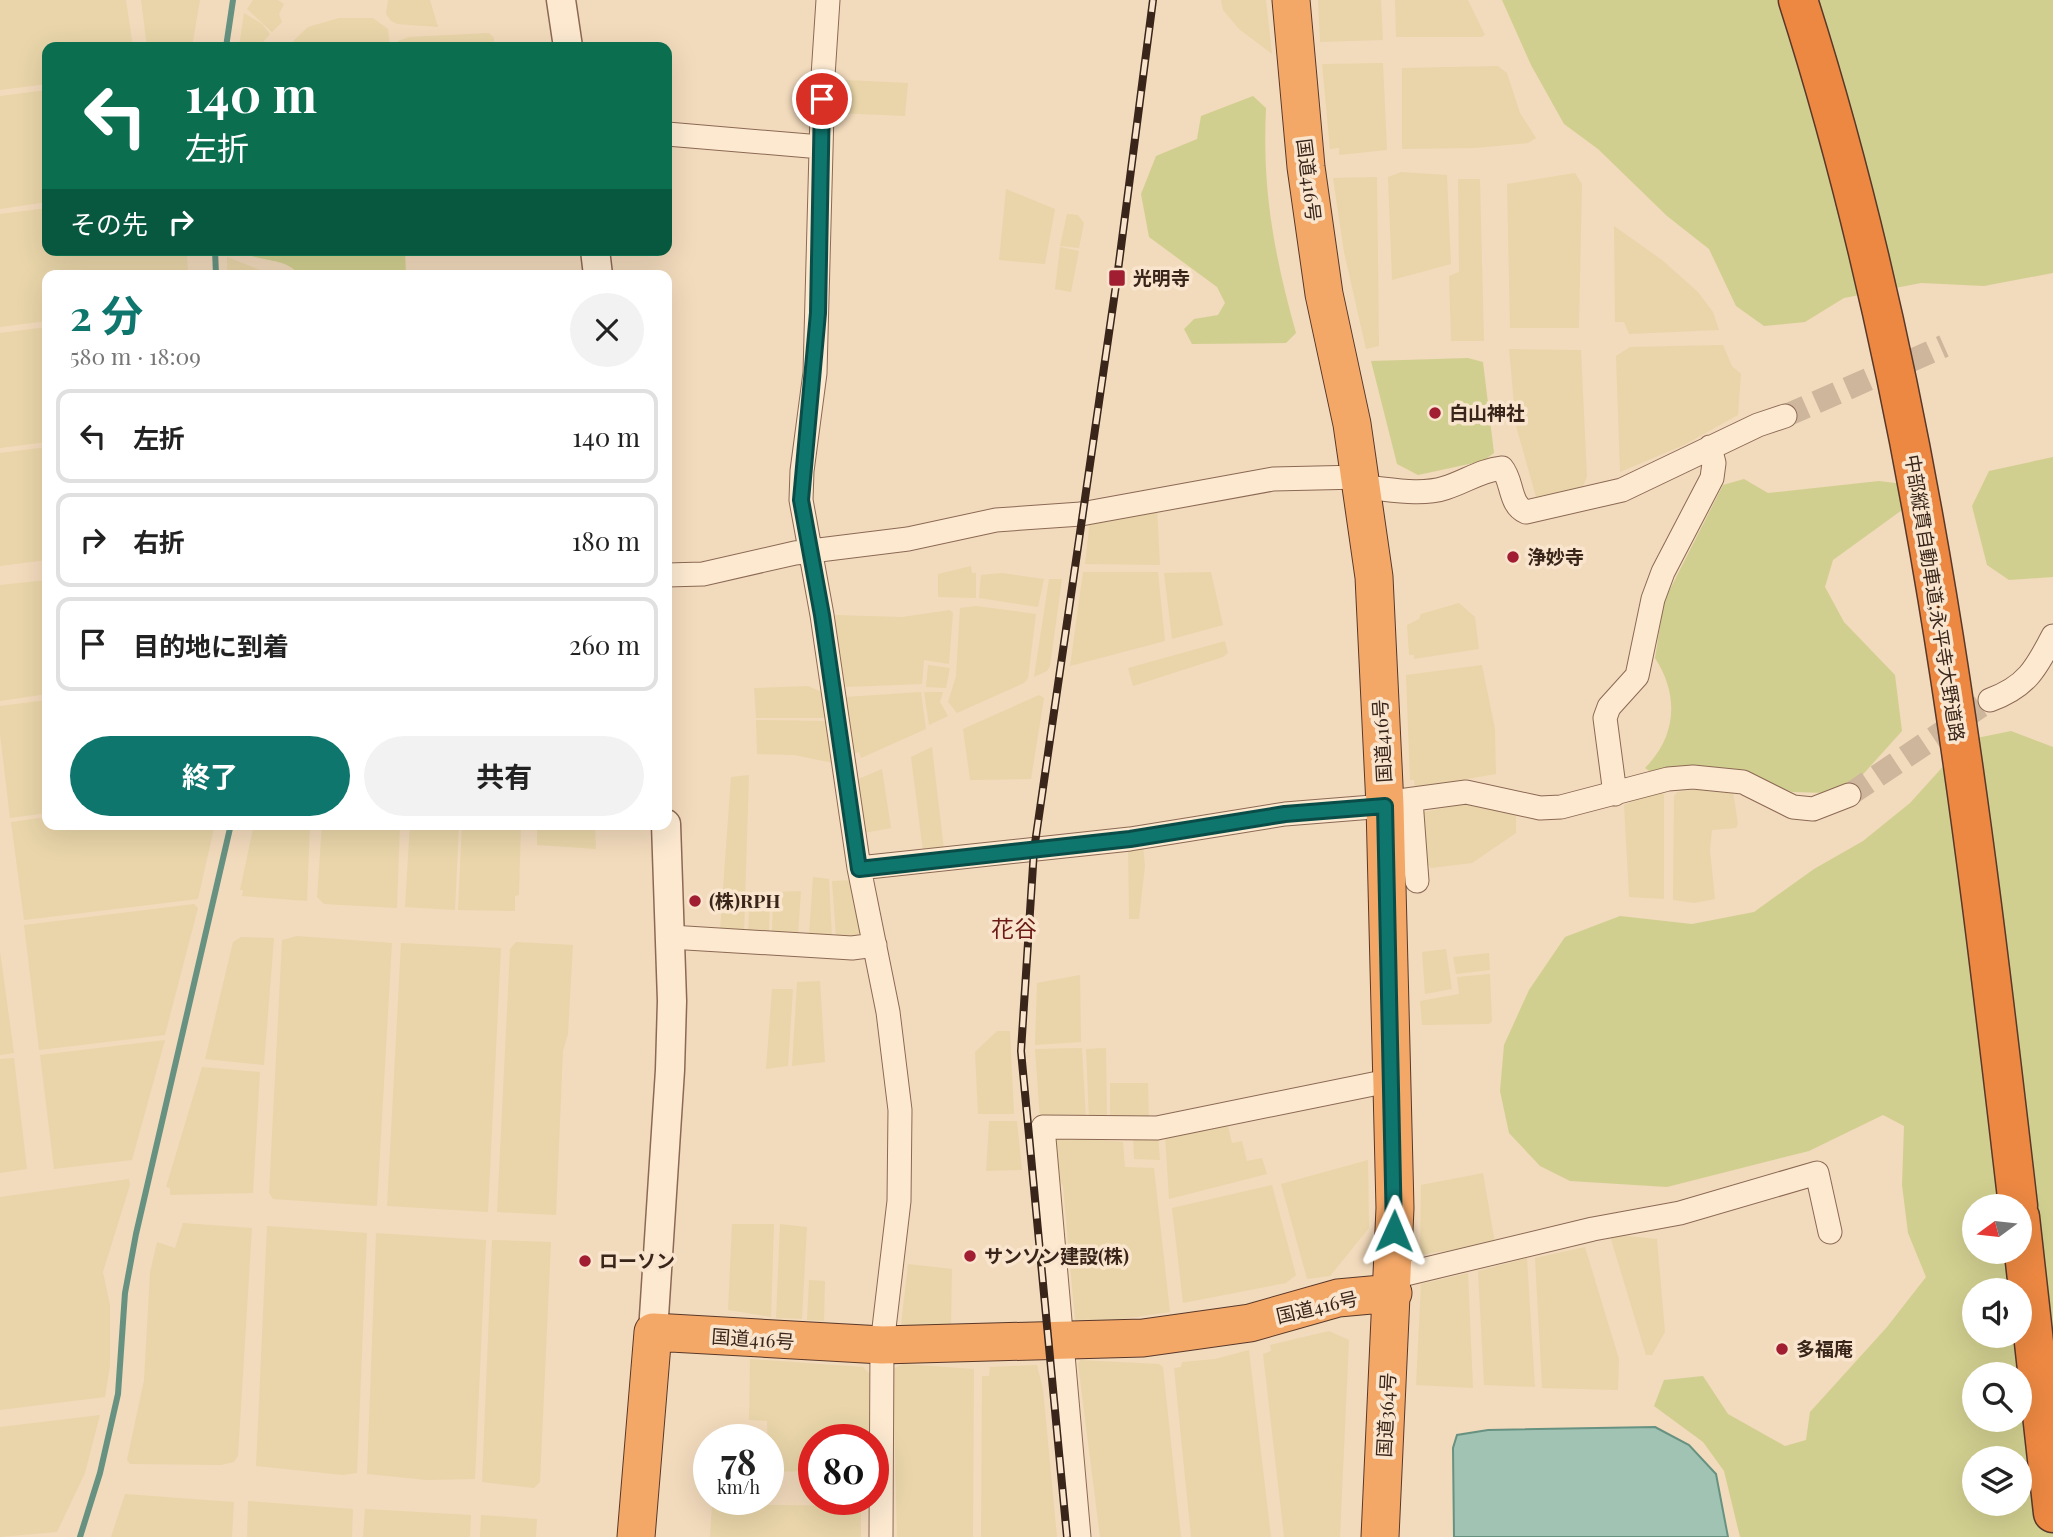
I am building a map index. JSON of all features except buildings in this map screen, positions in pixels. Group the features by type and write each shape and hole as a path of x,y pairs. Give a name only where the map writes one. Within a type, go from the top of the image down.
{"highway":[{"name":"国道416号","path":"653,1332 882,1345 1187,1334 1250,1323 1393,1285 1393,803 1374,578 1362,482 1324,294 1306,167 1291,0"},
{"name":"中部縦貫自動車道;永平寺大野道路","path":"1798,0 1833,110 1872,269 1910,444 1965,781 2017,1194"},
{"path":"2025,1264 2053,1513"},
{"name":"国道364号","path":"1380,1537 1393,1285"},
{"path":"636,1537 653,1332"}],"street":[{"path":"562,0 567,42"},
{"path":"828,0 815,373 802,471 801,500 859,869 888,1012 900,1110 899,1200 882,1345 881,1537"},
{"path":"672,134 821,147"},
{"path":"672,575 703,573 811,552 908,539 996,520 1081,514 1273,479 1362,482 1417,492 1444,489 1488,469 1502,468 1508,475 1519,510 1526,512 1622,490 1710,447 1785,416"},
{"path":"1615,794 1605,718 1609,707 1637,676 1653,599 1663,572 1712,478 1714,463 1710,447"},
{"path":"1990,700 2020,687 2039,663 2053,636"},
{"path":"859,869 1130,839 1285,814 1393,803 1466,792 1540,808 1561,807 1668,779 1693,777 1743,782 1793,807 1813,809 1849,795"},
{"path":"1393,803 1417,881"},
{"path":"653,1332 670,1070 666,830"},
{"path":"670,937 852,948 875,945"},
{"path":"1079,1537 1044,1126 1157,1128 1393,1080"},
{"path":"1393,1285 1592,1229 1680,1213 1816,1173 1830,1232"}],"shaded area":[{"path":"0,0 126,0 132,42 42,42 42,85 0,90"},
{"path":"141,0 200,0 193,42 146,42"},
{"path":"253,0 278,0 284,4 279,14 282,22 272,32 247,9"},
{"path":"388,0 430,0 438,27 397,24 391,21 386,14"},
{"path":"1221,0 1266,0 1272,54 1239,29 1223,10"},
{"path":"1318,0 1381,0 1383,40 1320,42"},
{"path":"1395,0 1468,0 1485,35 1396,37"},
{"path":"1502,0 2053,0 2053,273 1984,286 1921,283 1844,298 1805,322 1764,326 1736,306 1709,249 1667,216 1598,149 1564,124 1531,65"},
{"path":"244,13 262,24 270,34 263,42 240,42"},
{"path":"339,18 373,18 388,29 389,42 292,42 308,27"},
{"path":"489,33 494,42 398,42 409,37"},
{"path":"1383,63 1387,150 1339,155 1339,148 1330,149 1322,64"},
{"path":"1498,66 1507,73 1520,113 1536,138 1528,143 1475,148 1402,149 1402,68"},
{"path":"845,80 908,83 905,116 835,113 836,83"},
{"path":"42,91 42,203 0,209 0,96"},
{"path":"1253,96 1266,108 1266,167 1271,222 1281,276 1296,333 1286,343 1192,344 1184,329 1194,319 1218,315 1225,303 1217,287 1149,237 1141,194 1156,156 1197,139 1201,116"},
{"path":"1401,172 1447,175 1451,264 1392,280 1388,177"},
{"path":"1575,173 1582,184 1579,328 1510,328 1507,184"},
{"path":"1377,177 1379,346 1366,349 1344,252 1333,178"},
{"path":"1458,179 1480,179 1484,341 1451,341 1449,276 1459,272"},
{"path":"1006,189 1055,209 1045,264 999,260"},
{"path":"42,209 42,256 187,256 188,270 42,270 42,322 0,327 0,214"},
{"path":"1067,214 1078,215 1084,223 1079,248 1060,246"},
{"path":"1614,226 1662,260 1698,292 1713,312 1719,330 1629,334 1624,322 1615,322"},
{"path":"1060,247 1079,251 1071,292 1055,289"},
{"path":"251,256 405,256 406,270 294,270 279,262"},
{"path":"227,257 260,270 227,270"},
{"path":"42,328 42,443 0,448 0,333"},
{"path":"1723,345 1732,366 1741,374 1738,415 1684,445 1620,472 1616,356 1630,347"},
{"path":"1509,349 1581,350 1587,477 1582,488 1536,497 1516,426"},
{"path":"1468,358 1483,362 1494,453 1483,461 1418,475 1397,464 1371,361"},
{"path":"42,448 42,561 0,566 0,453"},
{"path":"2053,457 2053,577 2009,580 1987,565 1972,506 1989,471"},
{"path":"1744,479 1768,493 1879,481 1904,484 1909,505 1833,560 1825,587 1844,622 1895,675 1902,731 1857,781 1827,793 1792,792 1746,773 1652,773 1645,768 1663,743 1671,715 1668,686 1655,658 1664,601 1723,485"},
{"path":"1157,507 1160,565 1085,564 1090,519"},
{"path":"971,566 972,573 976,573 976,598 938,597 938,574"},
{"path":"1083,572 1158,572 1165,641 1070,666"},
{"path":"1211,572 1223,625 1172,639 1164,573"},
{"path":"1002,573 1044,579 1038,607 979,598 981,575"},
{"path":"1049,579 1062,579 1050,666 1047,671 1034,677"},
{"path":"42,581 42,695 0,701 0,585"},
{"path":"1459,603 1475,617 1479,649 1414,659 1414,655 1409,655 1407,625 1419,619 1421,614"},
{"path":"976,606 1036,614 1028,678 1024,683 957,713 948,702 956,676 960,608"},
{"path":"950,610 953,613 949,664 924,660 922,684 846,687 834,634 835,615 902,617"},
{"path":"1225,641 1228,653 1223,657 1133,686 1128,668"},
{"path":"928,665 950,668 946,688 926,687"},
{"path":"1482,665 1495,729 1496,774 1415,788 1414,780 1410,780 1406,675"},
{"path":"808,686 822,692 827,718 756,718 754,688"},
{"path":"921,692 926,729 861,758 859,752 852,754 845,697"},
{"path":"924,692 943,692 940,702 948,716 929,725"},
{"path":"1039,695 1044,698 1031,779 970,780 963,729"},
{"path":"42,701 42,814 10,818 0,734 0,706"},
{"path":"756,720 826,721 833,763 794,755 757,754"},
{"path":"2011,731 2053,747 2053,1537 1740,1537 1724,1471 1703,1442 1654,1406 1664,1380 1703,1376 1728,1414 1785,1446 1806,1440 1810,1412 1887,1327 1926,1277 1908,1233 1902,1185 1904,1126 1883,1115 1809,1151 1667,1187 1570,1181 1540,1166 1509,1133 1500,1091 1504,1045 1529,990 1565,937 1620,916 1692,924 1754,912 1814,869 1863,841 1910,803 1967,740"},
{"path":"932,747 944,850 923,852 911,757"},
{"path":"882,769 891,828 864,833 856,780"},
{"path":"749,775 744,933 720,931 731,777"},
{"path":"1660,790 1664,795 1664,899 1629,897 1624,805"},
{"path":"1733,791 1738,824 1736,828 1712,830 1710,850 1715,899 1694,903 1673,900 1674,796 1677,792"},
{"path":"1465,804 1496,806 1516,815 1516,833 1472,863 1431,868 1427,864 1424,812"},
{"path":"42,818 42,830 214,830 198,899 24,920 11,822"},
{"path":"253,830 310,830 307,901 242,896 243,890 240,890"},
{"path":"322,830 400,830 397,908 324,904 317,897"},
{"path":"410,830 459,830 455,910 405,907"},
{"path":"462,830 521,830 519,895 515,896 515,911 458,910"},
{"path":"537,830 595,830 596,849 537,845"},
{"path":"1143,845 1145,866 1139,919 1129,919 1128,847"},
{"path":"813,877 829,879 832,938 809,935"},
{"path":"853,880 864,936 836,938 832,881"},
{"path":"750,891 770,892 769,934 748,934"},
{"path":"801,891 798,935 772,935 773,892"},
{"path":"194,904 198,908 165,1035 39,1050 24,925"},
{"path":"297,936 392,943 377,1206 273,1199 269,1193 282,940"},
{"path":"241,937 274,938 264,1065 205,1059 233,942"},
{"path":"516,942 573,945 568,1034 563,1051 556,1215 497,1212 510,949"},
{"path":"401,943 501,948 488,1212 387,1206"},
{"path":"1446,949 1452,989 1425,994 1422,952"},
{"path":"0,951 14,1053 0,1055"},
{"path":"1489,953 1490,970 1456,974 1453,957"},
{"path":"1490,974 1492,1021 1489,1024 1422,1025 1420,1001 1459,994 1457,977"},
{"path":"1080,975 1081,1042 1035,1045 1037,983"},
{"path":"820,981 825,1062 792,1066 797,982"},
{"path":"772,989 793,989 788,1066 766,1069"},
{"path":"997,1031 1010,1031 1014,1114 978,1114 975,1052"},
{"path":"165,1040 132,1160 54,1169 40,1055"},
{"path":"1082,1048 1086,1119 1040,1119 1035,1049"},
{"path":"1106,1048 1107,1119 1089,1120 1086,1049"},
{"path":"14,1058 27,1169 0,1173 0,1059"},
{"path":"202,1067 260,1072 253,1193 170,1195 170,1188 166,1187"},
{"path":"1110,1083 1148,1083 1149,1120 1110,1120"},
{"path":"989,1121 1017,1121 1022,1170 986,1171"},
{"path":"1227,1122 1232,1143 1242,1141 1247,1161 1262,1158 1267,1174 1169,1199 1165,1135"},
{"path":"1060,1136 1123,1142 1125,1167 1154,1168 1170,1312 1122,1319 1075,1320 1063,1186 1056,1173 1055,1139"},
{"path":"1158,1136 1160,1160 1134,1159 1133,1138"},
{"path":"1368,1160 1369,1228 1330,1276 1307,1279 1281,1184"},
{"path":"1483,1173 1495,1243 1420,1255 1421,1185"},
{"path":"129,1179 130,1185 103,1272 110,1305 110,1366 105,1397 0,1410 0,1197"},
{"path":"1272,1185 1296,1275 1286,1283 1183,1303 1172,1208"},
{"path":"183,1223 252,1228 238,1456 234,1462 221,1465 130,1464 127,1460 144,1380 150,1272 157,1242 175,1248"},
{"path":"732,1224 774,1224 771,1317 728,1310"},
{"path":"780,1224 807,1227 802,1319 776,1318"},
{"path":"267,1226 367,1233 357,1473 343,1475 256,1466"},
{"path":"376,1233 486,1240 475,1479 427,1480 367,1474"},
{"path":"1610,1236 1657,1239 1665,1332 1652,1355 1646,1355"},
{"path":"492,1240 551,1242 540,1482 534,1488 482,1482"},
{"path":"1585,1247 1619,1359 1618,1390 1542,1388 1535,1258"},
{"path":"1527,1258 1535,1387 1484,1385 1478,1271"},
{"path":"908,1264 952,1269 951,1331 908,1333 901,1325"},
{"path":"1468,1273 1473,1388 1416,1385 1421,1284"},
{"path":"809,1280 825,1281 824,1321 807,1320"},
{"path":"1329,1331 1349,1340 1340,1537 1284,1537 1263,1354 1271,1351 1270,1345"},
{"path":"1249,1350 1271,1537 1191,1537 1174,1368 1181,1367 1182,1362 1215,1359"},
{"path":"750,1359 863,1367 870,1374 869,1424 798,1424 798,1471 784,1472 784,1424 749,1420"},
{"path":"1080,1360 1159,1364 1163,1367 1181,1537 1100,1537 1078,1364"},
{"path":"903,1364 974,1369 973,1537 897,1537 893,1369"},
{"path":"1037,1365 1043,1389 1057,1537 981,1537 982,1376 989,1376 990,1367"},
{"path":"100,1415 85,1473 57,1532 0,1537 0,1427"},
{"path":"1655,1427 1689,1445 1716,1474 1728,1537 1454,1537 1453,1448 1457,1435 1488,1430"},
{"path":"125,1494 234,1502 232,1537 111,1537"},
{"path":"248,1501 353,1509 352,1537 247,1537"},
{"path":"784,1505 798,1505 798,1515 861,1515 861,1537 710,1537 711,1515 784,1515"},
{"path":"365,1509 471,1515 470,1537 363,1537"},
{"path":"481,1515 537,1519 536,1537 480,1537"}],"waterway":[{"path":"227,42 233,0"},
{"path":"215,256 216,270"},
{"path":"80,1537 100,1473 118,1394 125,1293 136,1234 230,830"}],"tunnel":[{"path":"1785,416 1944,346"},
{"path":"1849,795 1990,700"}],"railway":[{"path":"1067,1537 1021,1051 1034,850 1117,278 1153,0"}],"place":[{"name":"光明寺","path":"1117,278"},
{"name":"白山神社","path":"1435,413"},
{"name":"浄妙寺","path":"1513,557"},
{"name":"(株)RPH","path":"695,901"},
{"name":"サンソン建設(株)","path":"970,1256"},
{"name":"ローソン","path":"585,1261"},
{"name":"多福庵","path":"1782,1349"}],"district":[{"name":"花谷","path":"1014,929"}],"route":[{"path":"822,99 815,373 802,471 801,500 822,615 859,869 1130,839 1285,814 1385,806 1393,1080 1394,1231"}]}
